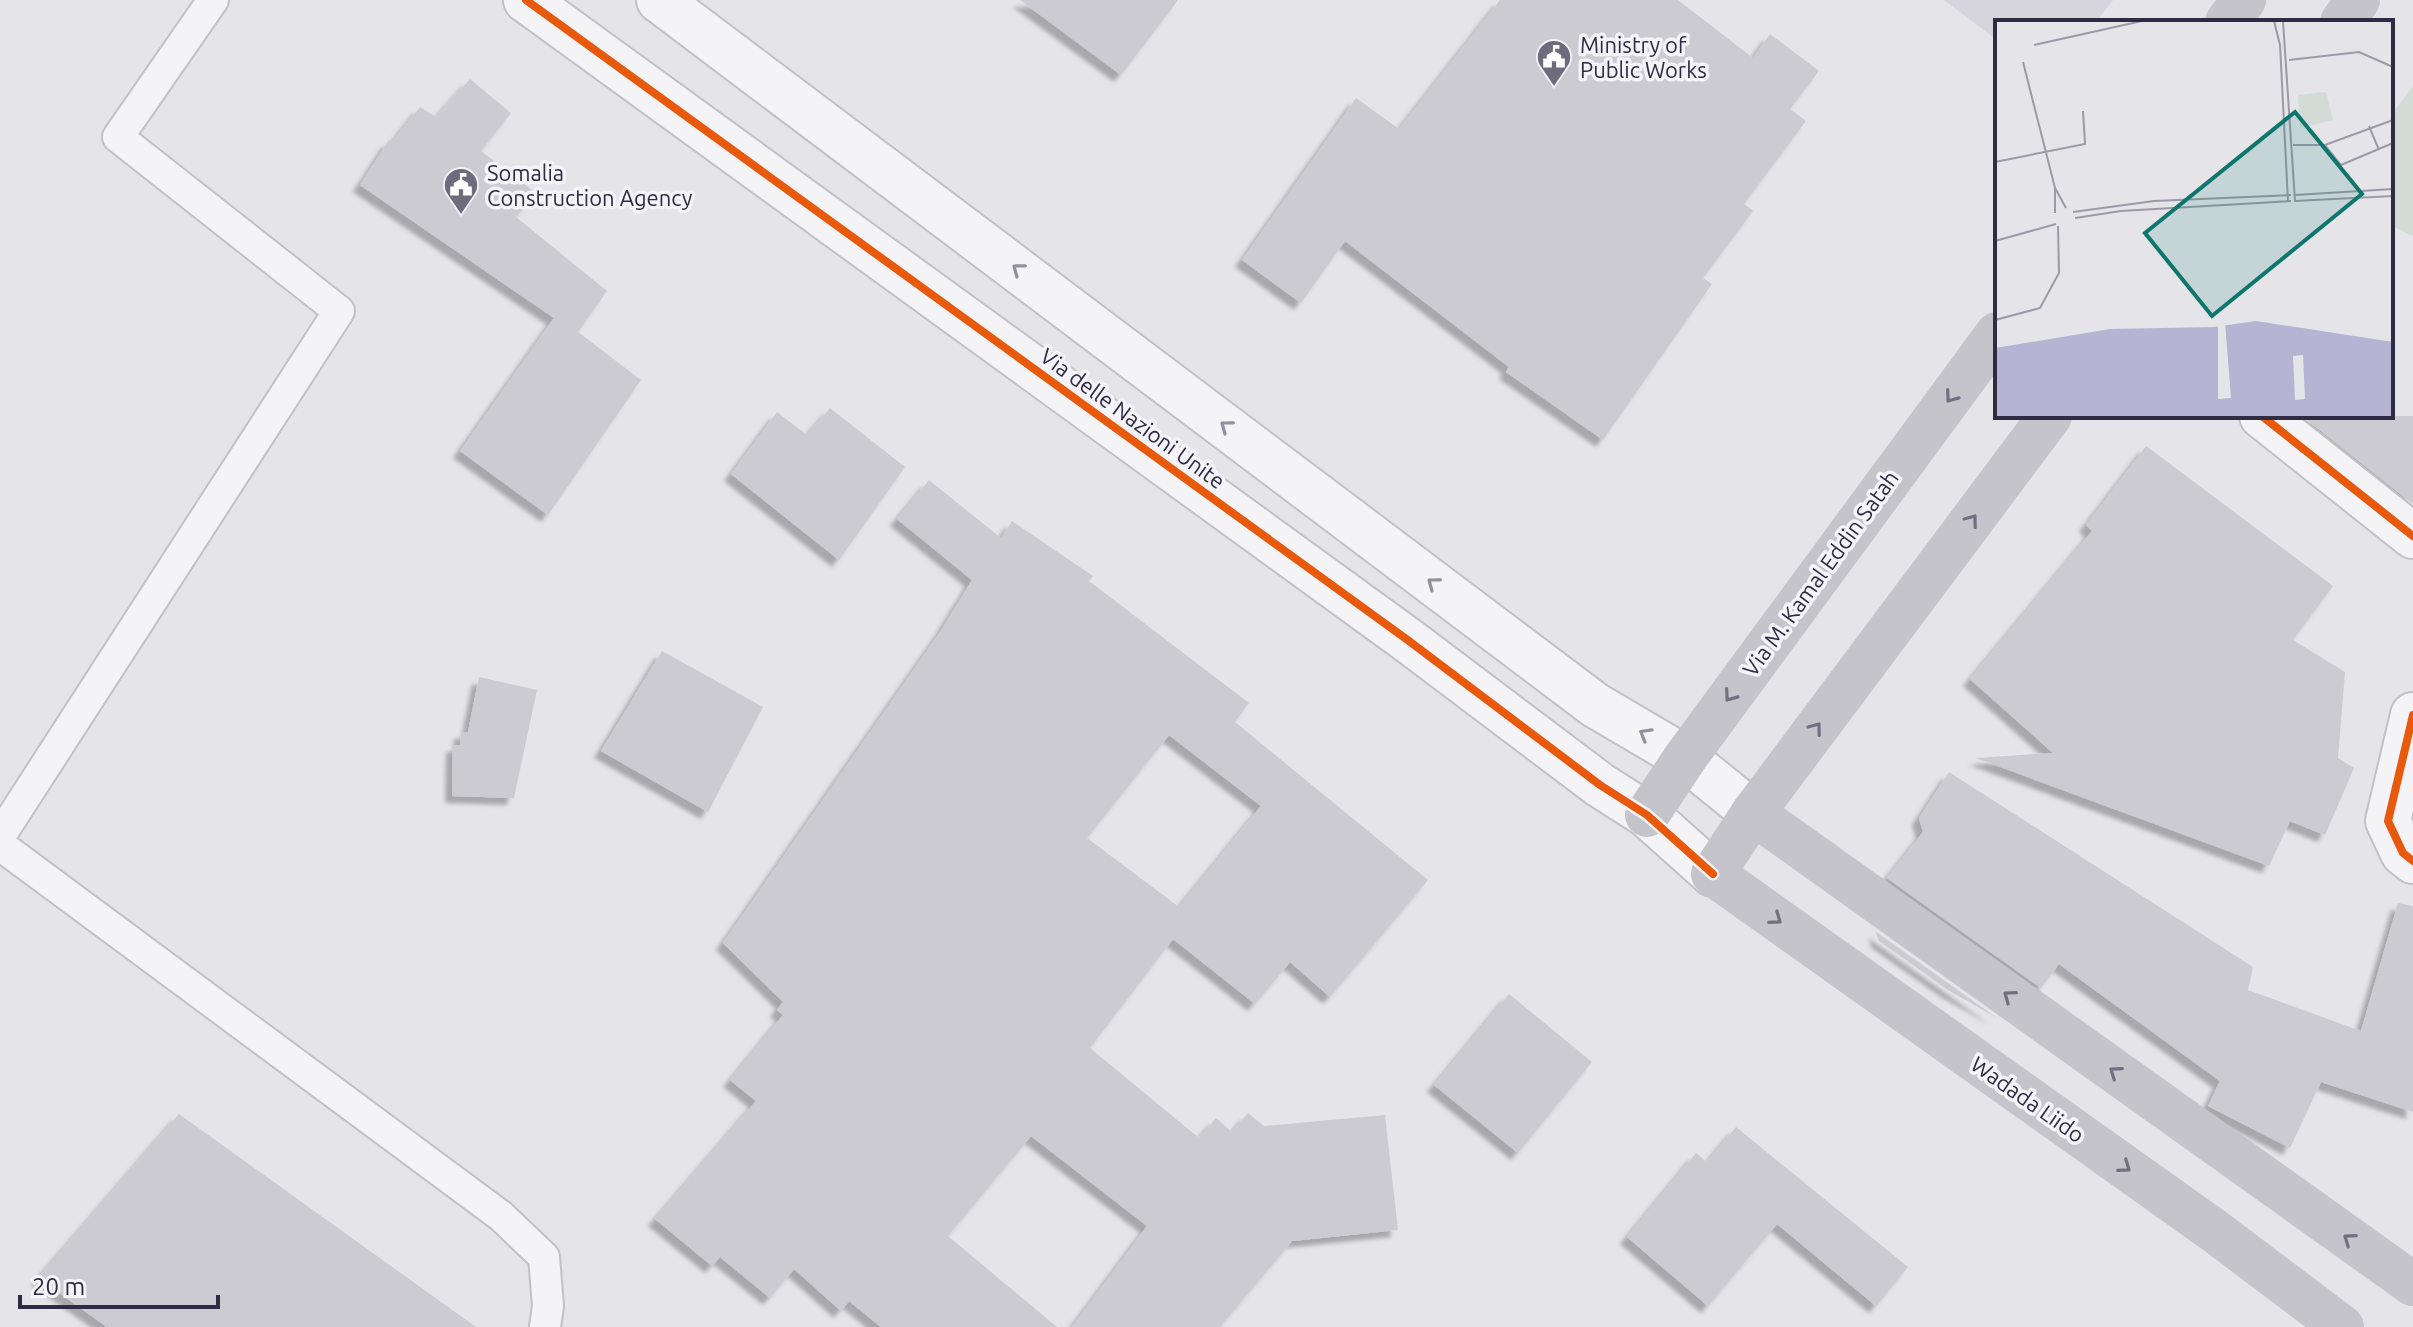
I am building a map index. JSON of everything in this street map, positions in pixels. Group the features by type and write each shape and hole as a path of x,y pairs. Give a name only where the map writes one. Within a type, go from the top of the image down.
{"main road":[{"path":"2229,20 2244,0"},
{"path":"2343,20 2358,0"},
{"name":"Via M. Kamal Eddin Satah","path":"1647,815 1685,758 1995,337"},
{"path":"1713,874 1753,813 2049,418"},
{"path":"1753,813 2413,1284"},
{"name":"Wadada Liido","path":"1713,874 2216,1232 2342,1327"}],"street":[{"name":"Via delle Nazioni Unite","path":"526,0 1409,641 1600,785 1647,815 1713,874"},
{"path":"659,0 1595,705 1685,758 1753,813"},
{"path":"2265,418 2413,536"},
{"path":"2413,715 2388,821 2403,853 2413,861"}],"lane":[{"path":"0,836 339,311 118,137 213,0"},
{"path":"0,845 501,1216 544,1257 548,1306 545,1327"}],"shaded area":[{"path":"1944,0 2113,0 2098,20 1995,20 1995,38"},
{"path":"2413,86 2413,236 2393,226 2393,112"}],"building":[{"path":"1020,0 1178,0 1121,75"},
{"path":"1500,0 1678,0 1753,58 1770,34 1819,71 1790,109 1806,121 1744,204 1753,211 1703,278 1712,284 1603,440 1506,372 1509,367 1345,241 1301,303 1242,260 1356,98 1399,129"},
{"path":"470,79 511,113 481,151 536,193 516,217 607,291 578,332 641,380 548,515 460,451 554,318 360,185 389,140 392,142 420,107 436,117"},
{"path":"830,408 905,467 839,560 731,474 777,412 807,435"},
{"path":"2413,416 2413,504 2305,418"},
{"path":"2146,446 2333,586 2293,640 2345,672 2338,758 2354,768 2325,835 2290,821 2269,866 1976,758 2053,753 1970,679 2092,531 2086,525"},
{"path":"929,480 1001,538 1012,521 1093,576 1089,581 1249,703 1235,722 1428,880 1330,997 1290,962 1255,1004 1173,939 1090,1048 1199,1138 1216,1118 1232,1132 1248,1113 1264,1126 1385,1115 1398,1230 1292,1241 1220,1327 1072,1327 1147,1226 1031,1136 948,1236 1057,1327 881,1327 849,1301 841,1311 794,1269 770,1298 720,1257 712,1266 655,1219 756,1101 730,1080 783,1015 777,1010 783,1002 723,943 942,629 972,580 897,519","holes":["1169,735 1261,806 1179,907 1087,838"]},
{"path":"662,651 763,707 708,812 601,751"},
{"path":"479,677 537,690 514,798 452,796 453,745 460,745 461,732 468,732"},
{"path":"1949,772 2253,967 2248,990 2361,1031 2398,903 2413,906 2413,1112 2321,1082 2290,1148 2208,1106 2220,1081 2059,964 2041,988 1887,878 1923,832 1919,818"},
{"path":"1875,931 1997,1018 1948,990 1879,941"},
{"path":"1509,994 1592,1062 1518,1153 1434,1085"},
{"path":"179,1114 476,1327 107,1327 38,1278"},
{"path":"1736,1127 1908,1267 1876,1306 1777,1224 1708,1306 1627,1237 1696,1153 1707,1162"}],"cycle path":[{"path":"526,0 1409,641 1600,785 1647,815 1713,874"},
{"path":"2265,418 2413,536"},
{"path":"2413,715 2388,821 2403,853 2413,861"}],"place":[{"name":"Ministry of Public Works","path":"1554,88"},
{"name":"Somalia Construction Agency","path":"461,216"}]}
